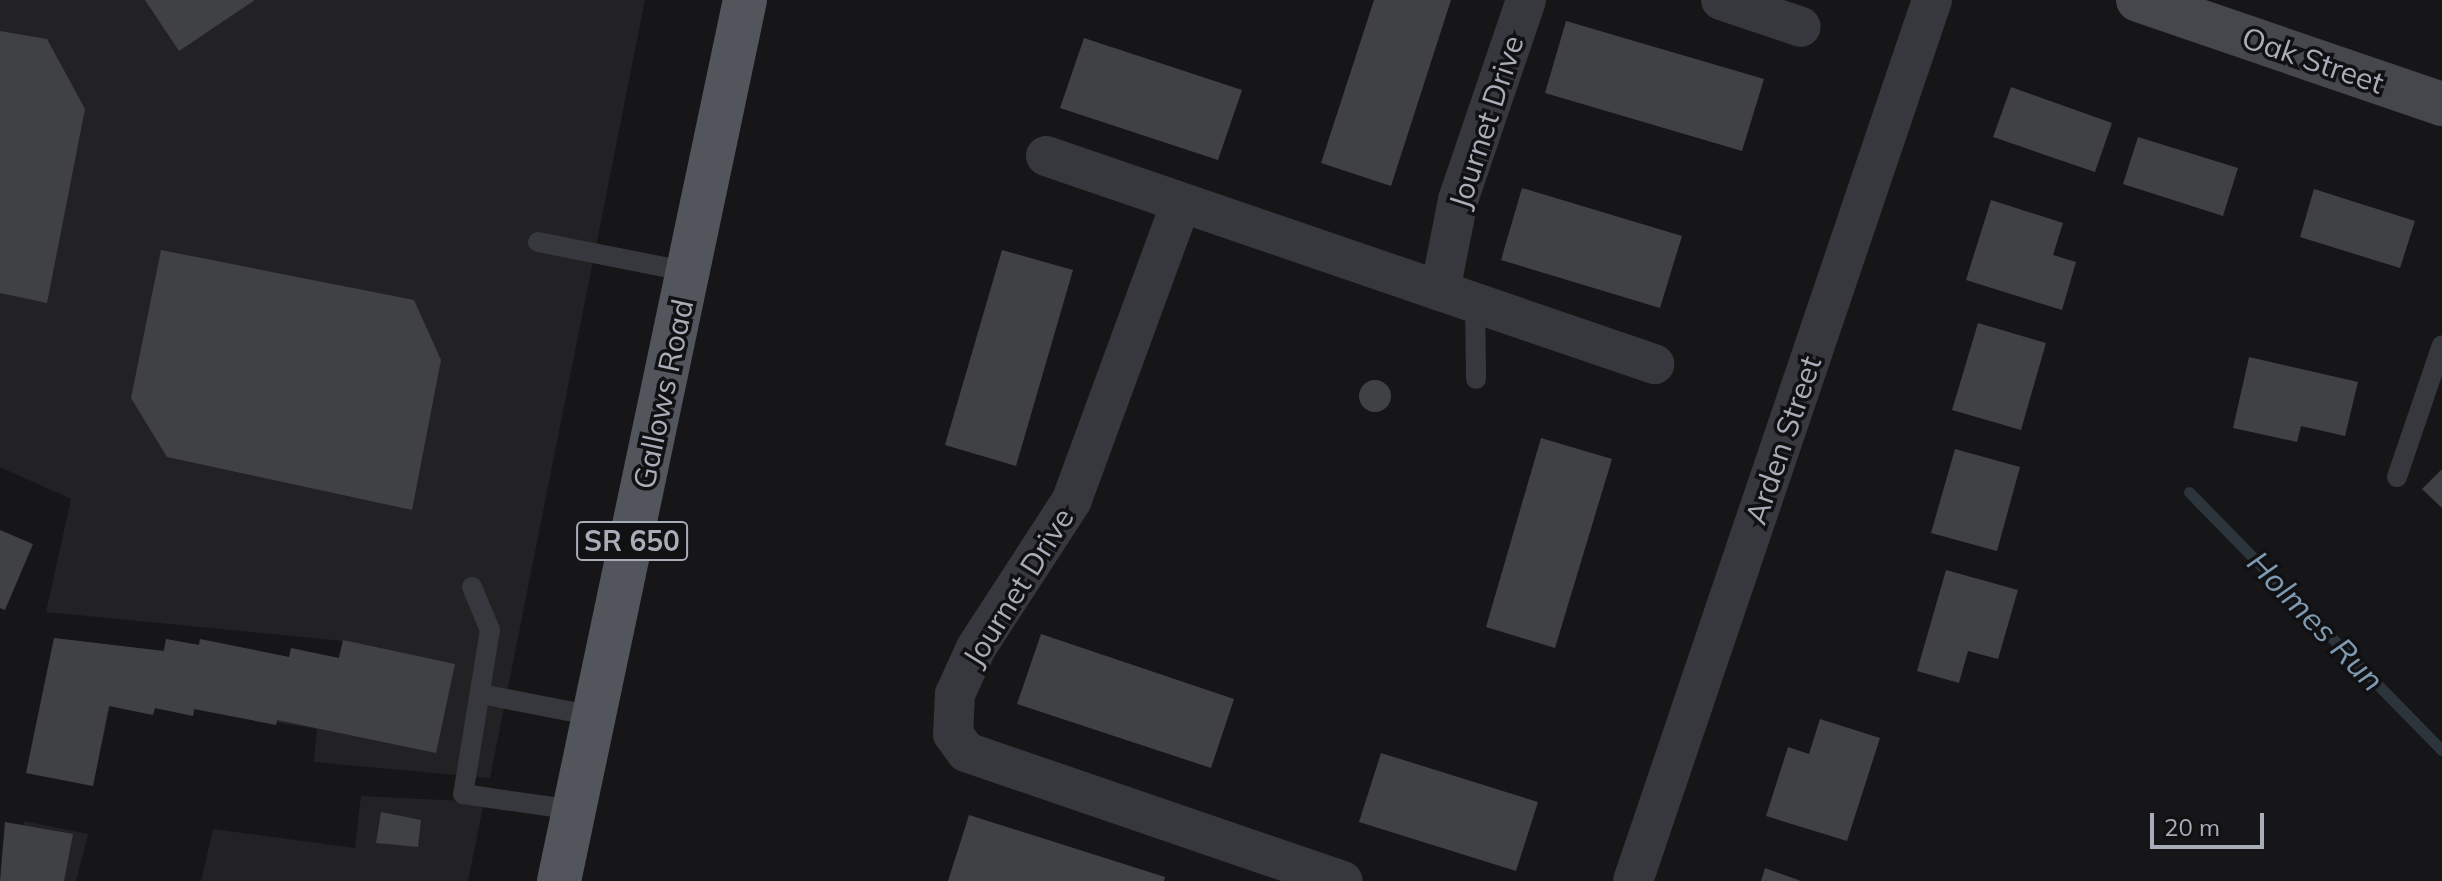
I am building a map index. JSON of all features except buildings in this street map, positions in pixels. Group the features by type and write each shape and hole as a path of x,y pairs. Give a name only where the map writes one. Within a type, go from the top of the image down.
{"main road":[{"name":"Gallows Road","path":"559,881 745,0"}],"street":[{"name":"Journet Drive","path":"1457,297 1458,200 1526,0"},
{"path":"1721,0 1801,27"},
{"name":"Arden Street","path":"1633,881 1932,0"},
{"name":"Oak Street","path":"2138,0 2442,104"},
{"path":"1046,156 1654,364"},
{"name":"Journet Drive","path":"1181,203 1072,500 976,648 955,694 953,734 966,752 1273,870 1342,881"}],"lane":[{"path":"538,242 690,272"},
{"path":"1457,297 1476,379"},
{"path":"2397,477 2442,345"},
{"path":"472,587 490,630 463,794 574,810"},
{"path":"481,694 594,716"}],"shaded area":[{"path":"0,0 645,0 490,778 314,762 317,729 195,709 193,716 155,708 153,715 110,706 93,786 26,773 54,638 163,651 166,639 198,645 200,639 289,657 291,648 338,658 343,641 46,612 71,499 0,467"},
{"path":"361,796 484,802 468,881 201,881 213,829 355,848"},
{"path":"24,821 88,834 76,881 10,881"}],"waterway":[{"name":"Holmes Run","path":"2189,492 2442,750"}]}
